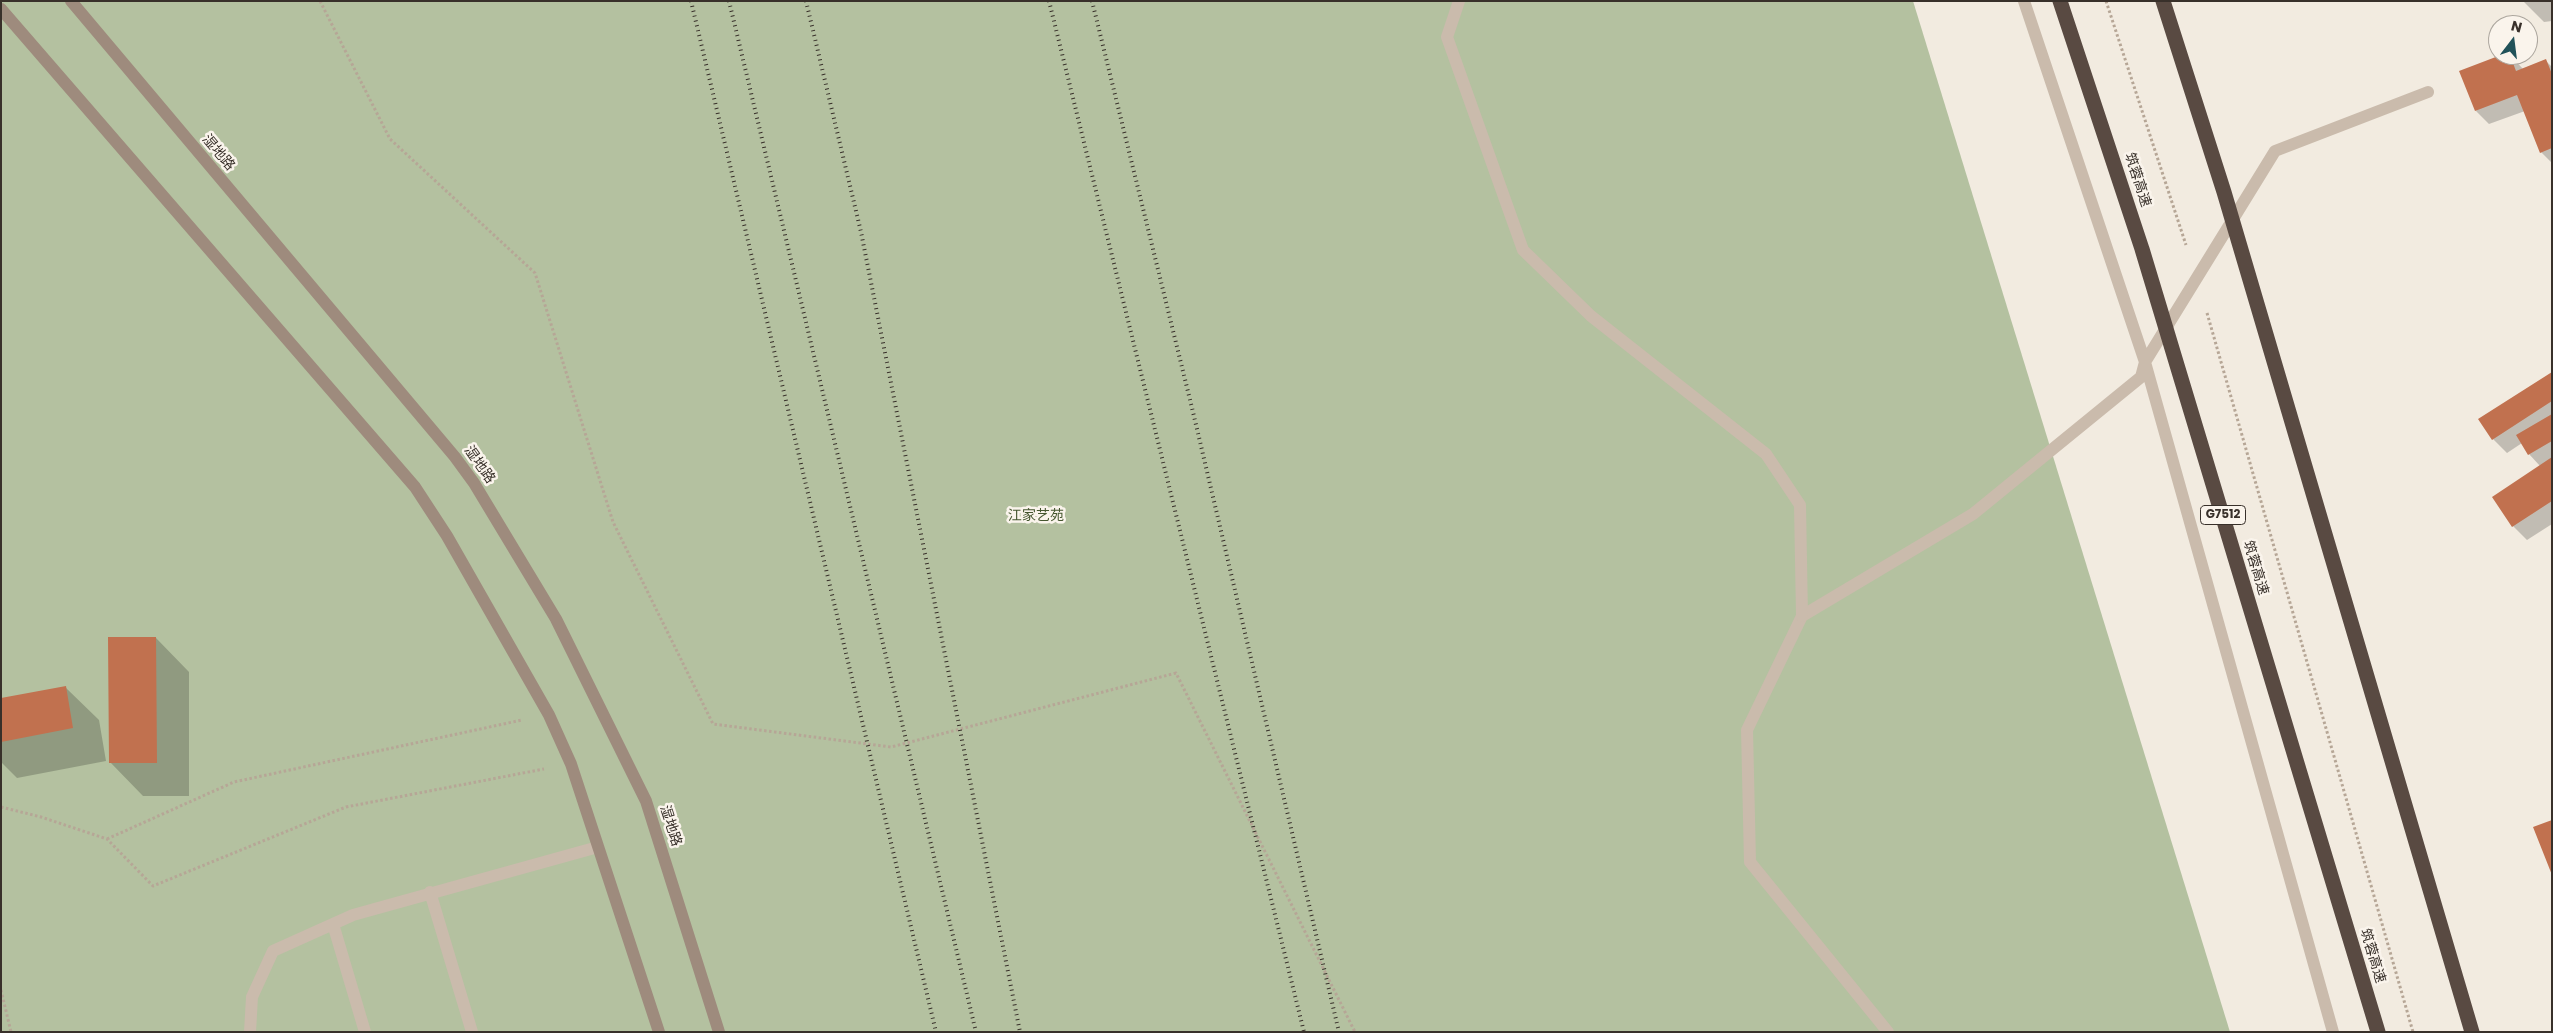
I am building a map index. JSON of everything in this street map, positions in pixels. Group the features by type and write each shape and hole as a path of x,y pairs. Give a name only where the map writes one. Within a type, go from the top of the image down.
{"highway":[{"name":"筑蓉高速","path":"2060,1 2142,249 2378,1032"},
{"path":"2163,1 2230,212 2472,1032"}],"street":[{"name":"湿地路","path":"71,1 455,456 474,483 556,619 646,800 720,1032"},
{"path":"1459,1 1447,37 1523,250 1591,316 1766,454 1800,505 1802,616 1747,730 1750,862 1888,1032"},
{"path":"2024,1 2145,362 2333,1032"},
{"path":"1,10 415,487 466,568 549,715 571,764 659,1032"},
{"path":"1802,616 1973,514 2141,377 2145,362 2275,151 2428,92"},
{"path":"250,1032 252,997 273,951 353,915 430,892 598,847"},
{"path":"430,892 472,1032"},
{"path":"333,924 365,1032"}],"path":[{"path":"320,1 390,138 535,273 612,522 713,724 891,747 1176,673 1355,1032"},
{"path":"2106,1 2196,278 2412,1032"},
{"path":"107,839 234,782 549,715"},
{"path":"1,807 41,816 107,839 153,886 346,807 571,764"},
{"path":"1,990 11,1032"}],"green space":[{"name":"江家艺苑","path":"1,1 1913,1 2230,1032 1,1032"}],"building":[{"path":"2546,59 2552,74 2552,148 2540,153 2517,95 2475,111 2459,71 2488,60 2488,65 2514,65 2516,71 2531,65 2538,65 2538,62"},
{"path":"2552,372 2552,401 2492,440 2478,419"},
{"path":"2552,414 2552,441 2528,455 2516,435"},
{"path":"2552,457 2552,501 2512,527 2492,497"},
{"path":"108,637 156,637 157,763 109,763"},
{"path":"66,686 73,728 1,742 1,698"},
{"path":"2552,820 2552,875 2533,827"}],"railway":[{"path":"691,1 936,1032"},
{"path":"729,1 976,1032"},
{"path":"806,1 861,232 1020,1032"},
{"path":"1049,1 1304,1032"},
{"path":"1092,1 1193,412 1339,1032"}]}
